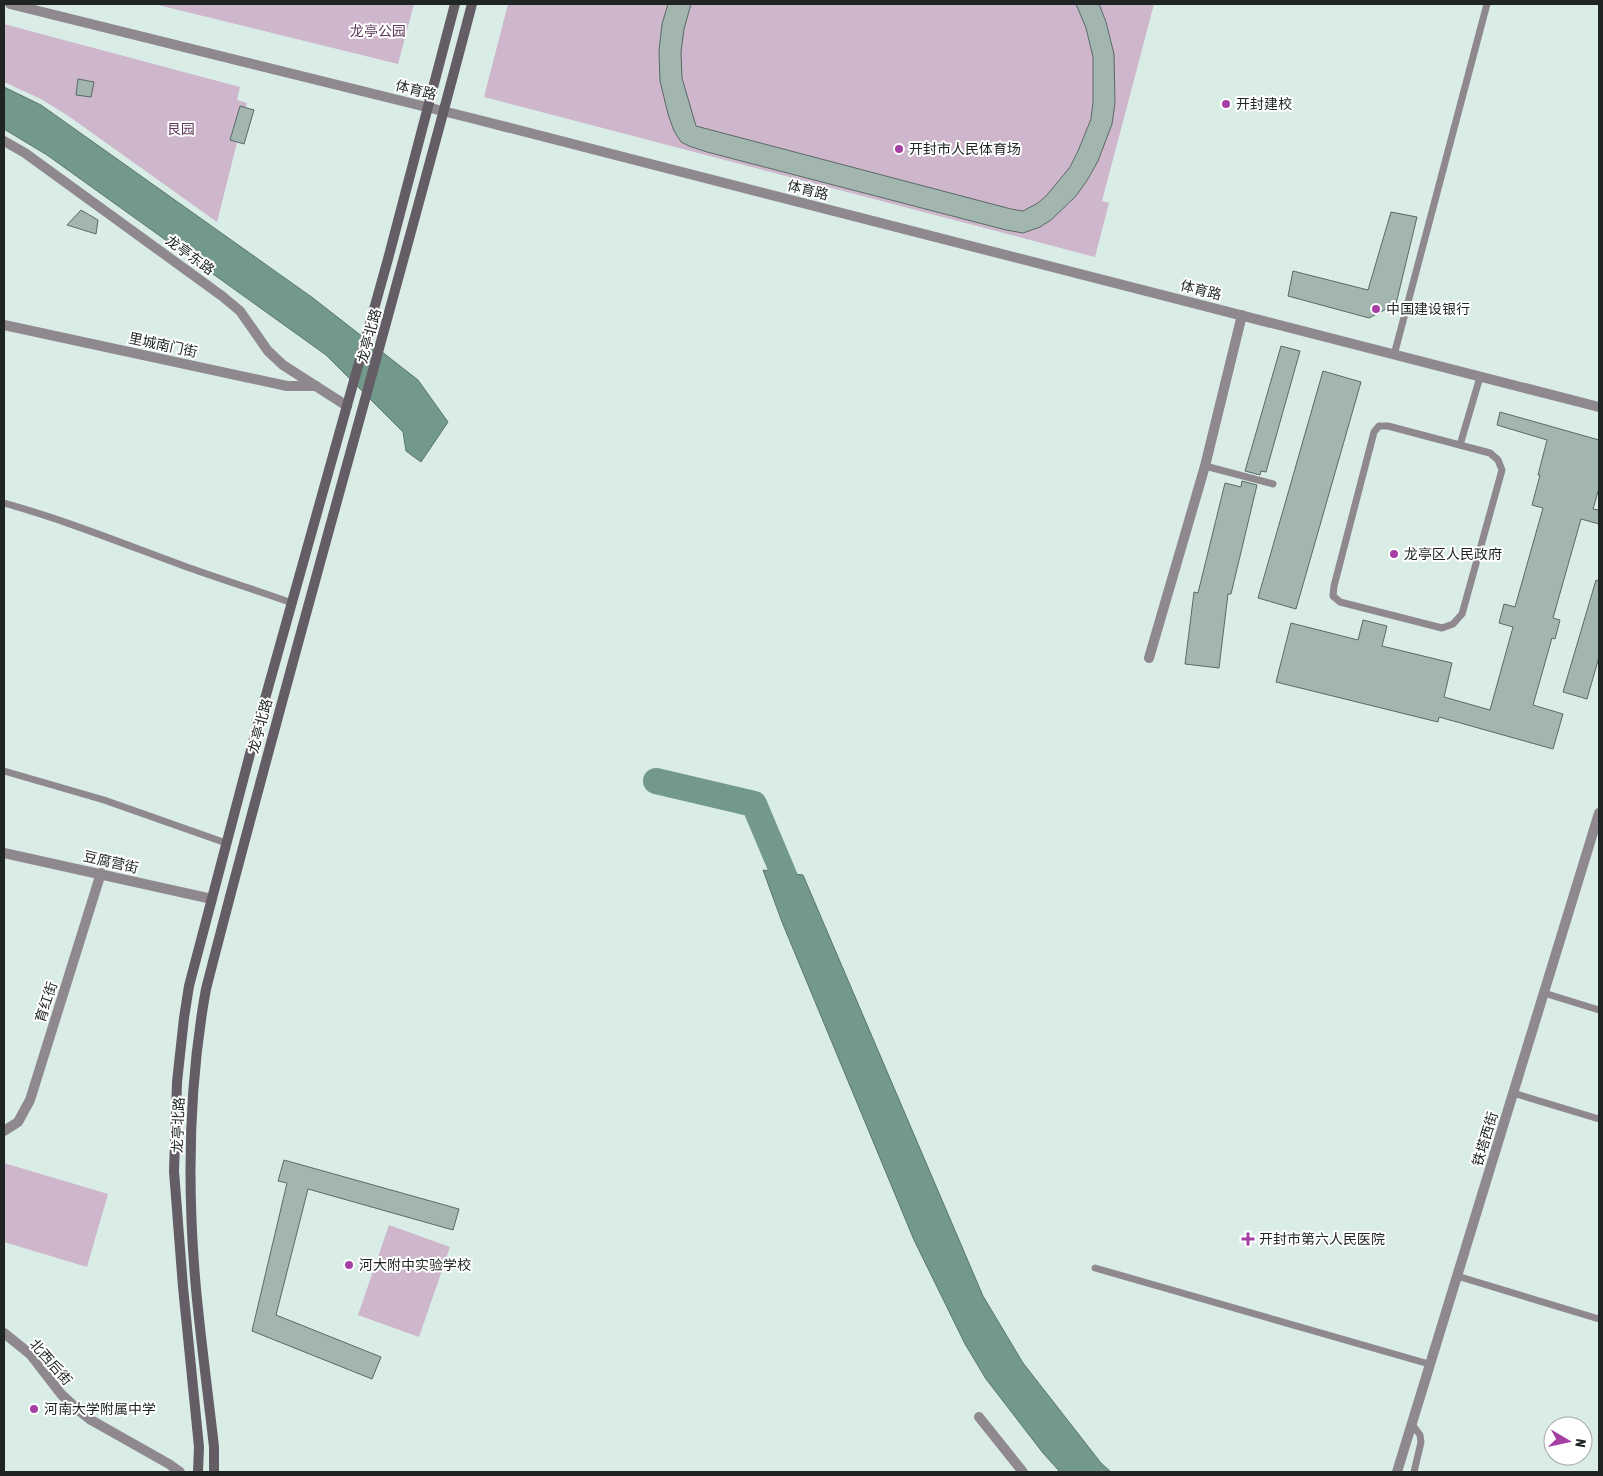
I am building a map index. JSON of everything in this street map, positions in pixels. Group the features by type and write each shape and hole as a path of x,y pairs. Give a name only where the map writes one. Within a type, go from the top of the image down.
{"main road":[{"name":"龙亭北路","path":"198,1472 199,1447 183,1287 174,1170 177,1082 184,1018 190,986 256,730 351,392 455,4"},
{"name":"龙亭北路","path":"214,1472 214,1447 196,1288 191,1170 193,1083 200,1020 206,989 272,735 384,333 472,4"}],"street":[{"name":"体育路","path":"10,4 444,111 1599,407"},
{"name":"龙亭东路","path":"4,141 25,153 222,296 240,311 268,351 283,365 347,406"},
{"path":"1149,658 1205,466 1242,315"},
{"name":"里城南门街","path":"4,325 287,386 316,386"},
{"name":"铁塔西街","path":"1397,1472 1599,813"},
{"name":"豆腐营街","path":"4,853 102,873 212,899"},
{"name":"育红街","path":"4,1131 18,1122 30,1100 102,873"},
{"name":"北西后街","path":"4,1333 30,1354 61,1394 77,1410 180,1472"},
{"path":"979,1416 1023,1472"}],"lane":[{"path":"1394,355 1487,4"},
{"path":"1460,445 1480,377"},
{"path":"1379,426 1388,426 1460,445 1490,453 1498,460 1502,470 1462,614 1453,624 1442,628 1340,602 1333,596 1334,586 1374,432 1379,426"},
{"path":"1205,466 1274,484"},
{"path":"4,503 84,528 292,603"},
{"path":"4,771 85,794 226,843"},
{"path":"1544,993 1599,1010"},
{"path":"1513,1092 1599,1119"},
{"path":"1095,1268 1429,1364"},
{"path":"1457,1276 1599,1319"},
{"path":"1411,1423 1420,1434 1421,1442 1414,1472"}],"green space":[{"name":"龙亭公园","path":"154,4 414,4 398,64"},
{"name":"开封市人民体育场","path":"508,4 1154,4 1102,201 1109,203 1095,257 484,97"},
{"name":"艮园","path":"4,24 240,87 237,100 247,103 217,222 67,115 41,99 4,82"},
{"path":"4,1163 108,1194 87,1267 4,1242"},
{"path":"389,1225 450,1247 419,1337 358,1315"}],"shaded area":[{"path":"4,87 41,105 313,298 418,380 448,422 421,462 406,451 403,432 326,355 47,155 4,129"},
{"path":"763,870 803,875 983,1296 1023,1363 1101,1463 1111,1472 1060,1472 986,1379 965,1344 914,1240 782,922"}],"building":[{"path":"668,4 691,4 684,29 681,52 682,78 696,126 1023,211 1038,203 1047,195 1070,167 1091,119 1093,57 1086,28 1076,4 1099,4 1106,22 1114,54 1115,103 1112,124 1098,161 1076,196 1051,220 1040,227 1023,233 707,152 681,142 674,131 668,114 660,81 659,51 662,24"},
{"path":"78,79 94,82 91,97 76,95"},
{"path":"240,106 254,110 244,144 230,140"},
{"path":"81,210 98,220 96,234 67,225"},
{"path":"1391,212 1417,217 1396,304 1369,318 1288,296 1293,271 1368,290"},
{"path":"1281,346 1300,351 1266,472 1261,471 1260,475 1245,471"},
{"path":"1323,371 1361,382 1296,609 1258,598"},
{"path":"1500,412 1599,440 1599,488 1593,509 1599,510 1599,524 1581,519 1553,618 1560,620 1555,639 1552,638 1533,705 1563,714 1553,749 1439,717 1438,722 1276,682 1291,623 1358,640 1363,620 1387,626 1382,646 1452,663 1444,697 1490,710 1513,627 1499,623 1504,604 1515,607 1543,508 1532,505 1547,440 1497,425"},
{"path":"1242,481 1257,485 1231,594 1228,594 1219,668 1185,664 1194,592 1198,593 1225,483 1241,487"},
{"path":"1596,580 1599,581 1599,657 1587,699 1563,692"},
{"path":"284,1160 459,1209 453,1230 308,1189 276,1315 381,1357 372,1379 252,1331 287,1183 278,1181"}],"waterway":[{"path":"656,781 754,804 797,906"}],"place":[{"name":"开封建校","path":"1226,104"},
{"name":"开封市人民体育场","path":"899,149"},
{"name":"中国建设银行","path":"1376,309"},
{"name":"龙亭区人民政府","path":"1394,554"},
{"name":"开封市第六人民医院","path":"1248,1239"},
{"name":"河大附中实验学校","path":"349,1265"},
{"name":"河南大学附属中学","path":"34,1409"}]}
